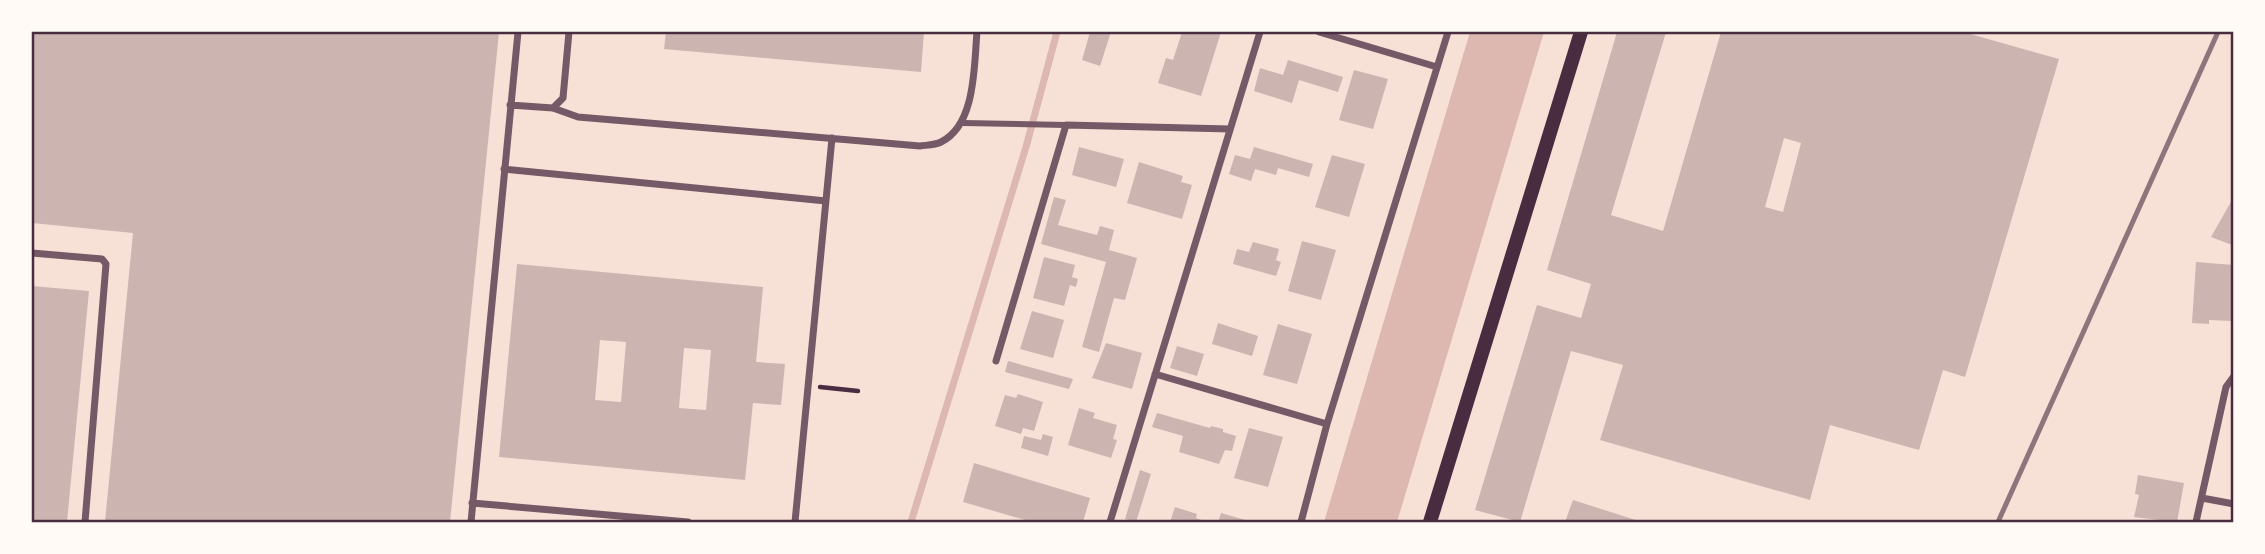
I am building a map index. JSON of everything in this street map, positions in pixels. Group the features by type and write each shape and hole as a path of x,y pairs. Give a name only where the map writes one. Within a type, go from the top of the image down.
{"main road":[{"path":"1430,523 1581,32"}],"street":[{"path":"471,523 518,32"},
{"path":"553,108 563,97 569,32"},
{"path":"510,104 553,108 578,117 920,146 939,144 953,135 963,123 972,88 977,32"},
{"path":"1110,523 1259,32"},
{"path":"1319,32 1437,67"},
{"path":"1301,523 1327,424 1448,32"},
{"path":"963,123 1230,129"},
{"path":"996,361 1066,125"},
{"path":"795,523 832,138"},
{"path":"504,169 826,201"},
{"path":"32,253 102,259 106,271 85,523"},
{"path":"1155,374 1327,424"},
{"path":"2196,523 2226,387 2234,376"},
{"path":"2202,498 2234,504"},
{"path":"472,503 688,523"}],"path":[{"path":"809,386 858,391"}],"shaded area":[{"path":"1470,32 1544,32 1397,522 1324,522"}],"building":[{"path":"32,32 499,32 450,522 105,522 133,233 32,223"},
{"path":"666,32 924,32 921,72 664,49"},
{"path":"1090,32 1111,32 1100,66 1082,60"},
{"path":"1182,32 1221,32 1201,96 1158,83 1166,58 1173,60"},
{"path":"1617,32 1666,32 1611,215 1663,231 1721,32 1963,32 2059,59 1965,377 1943,370 1919,450 1830,425 1810,500 1600,440 1623,365 1571,351 1520,522 1475,510 1537,305 1581,318 1591,284 1547,270","holes":["1784,138 1801,143 1783,212 1765,207"]},
{"path":"1288,60 1343,77 1338,92 1299,80 1292,103 1254,91 1260,68 1283,75"},
{"path":"1354,70 1388,79 1373,129 1339,120"},
{"path":"1079,147 1124,159 1116,187 1072,175"},
{"path":"1254,147 1313,164 1309,177 1278,168 1276,175 1255,169 1251,181 1229,174 1235,155 1250,159"},
{"path":"1332,155 1365,164 1349,217 1315,207"},
{"path":"1139,162 1183,176 1181,182 1192,185 1182,219 1127,203"},
{"path":"1054,197 1066,200 1058,225 1097,235 1100,226 1114,230 1109,250 1137,258 1125,300 1114,298 1099,352 1082,347 1106,262 1041,244"},
{"path":"2232,200 2234,201 2232,245 2211,237"},
{"path":"1302,241 1336,250 1321,300 1288,291"},
{"path":"1253,242 1279,249 1276,260 1281,262 1276,276 1233,264 1237,249 1249,252"},
{"path":"1044,257 1075,265 1072,277 1078,279 1076,287 1070,285 1064,306 1033,298"},
{"path":"2196,262 2234,265 2232,321 2209,320 2209,324 2192,323"},
{"path":"517,264 763,287 756,362 785,364 781,405 753,403 745,480 499,457","holes":["600,340 626,342 621,402 595,400","684,348 711,350 706,410 679,408"]},
{"path":"32,286 89,291 67,522 32,522"},
{"path":"1032,311 1064,320 1053,358 1020,349"},
{"path":"1218,323 1258,336 1252,356 1212,344"},
{"path":"1278,324 1312,334 1297,384 1263,375"},
{"path":"1106,343 1142,353 1132,389 1092,378"},
{"path":"1177,346 1204,354 1197,376 1170,368"},
{"path":"1008,361 1073,379 1069,389 1005,372"},
{"path":"1018,394 1043,402 1034,431 1023,428 1021,434 995,426 1005,395 1016,398"},
{"path":"1079,408 1095,413 1093,418 1117,425 1113,439 1117,440 1111,458 1068,445"},
{"path":"1157,413 1223,429 1223,432 1236,436 1232,451 1225,450 1219,464 1179,452 1183,436 1152,427"},
{"path":"1249,428 1283,437 1268,487 1234,478"},
{"path":"1043,434 1053,437 1048,456 1021,448 1024,436 1041,440"},
{"path":"974,463 1090,498 1083,522 1032,522 963,502"},
{"path":"1140,470 1151,474 1136,522 1125,519"},
{"path":"2138,475 2184,483 2177,522 2134,517 2139,495 2135,494"},
{"path":"1573,500 1642,522 1565,522"},
{"path":"1175,507 1197,514 1196,518 1207,522 1170,522"},
{"path":"1221,513 1252,522 1218,522"}],"waterway":[{"path":"911,522 1026,147 1057,32"}],"railway":[{"path":"1998,522 2218,32"}]}
